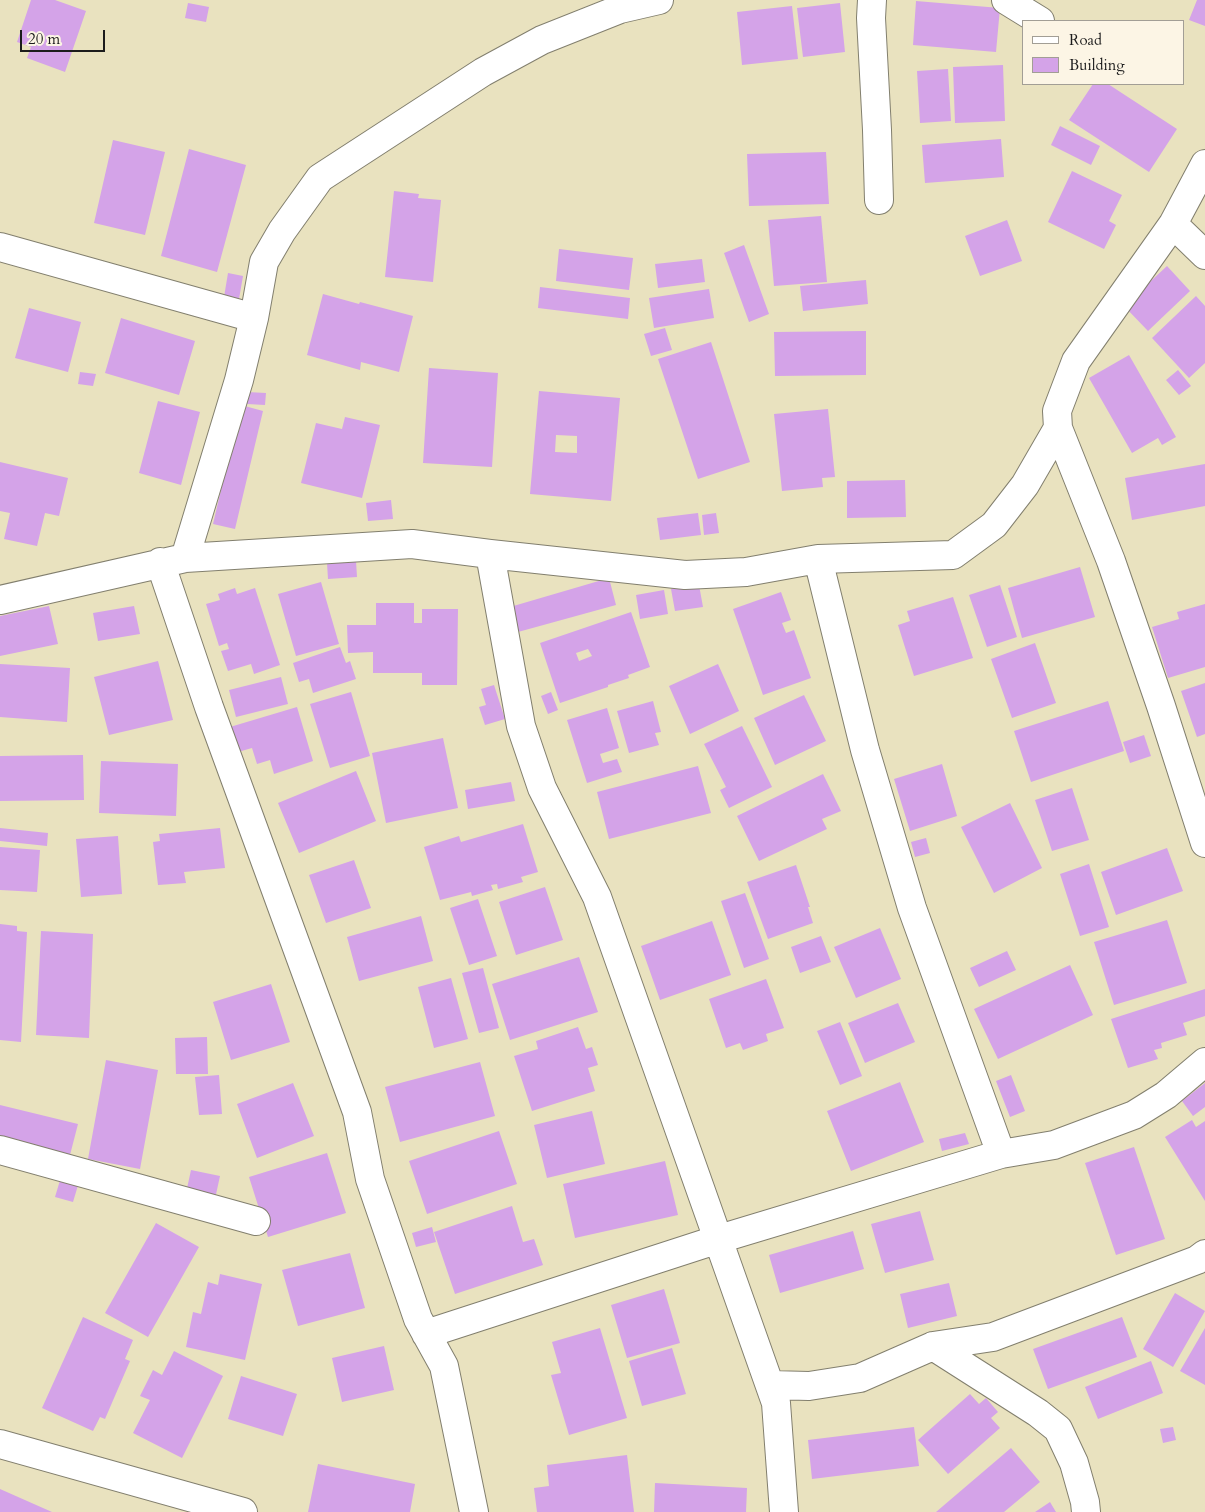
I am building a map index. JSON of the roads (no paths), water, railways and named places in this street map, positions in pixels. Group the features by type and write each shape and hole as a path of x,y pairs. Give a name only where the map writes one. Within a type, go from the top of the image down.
{"street":[{"path":"474,1512 444,1366 418,1319 370,1179 357,1112 209,706 173,560 239,380 254,318 264,262 282,231 320,178 482,72 542,40 620,9 659,0"},
{"path":"872,0 871,18 879,200"},
{"path":"1006,0 1038,20"},
{"path":"1205,164 1173,224 1076,361 1057,411 1058,428 1111,561 1161,706 1205,843"},
{"path":"1173,224 1205,255"},
{"path":"0,247 254,318"},
{"path":"0,600 173,560 412,544 686,575 746,572 818,559 953,555 994,525 1025,485 1058,428"},
{"path":"490,554 521,726 542,788 597,897 776,1403 784,1512"},
{"path":"818,559 865,750 912,908 1001,1154"},
{"path":"426,1334 719,1239 1001,1154 1054,1145 1134,1116 1166,1096 1205,1062"},
{"path":"0,1150 256,1221"},
{"path":"770,1385 809,1386 860,1378 933,1346 993,1337 1202,1260"},
{"path":"933,1346 1038,1412 1058,1430 1074,1463 1086,1512"},
{"path":"0,1444 243,1512"}]}
